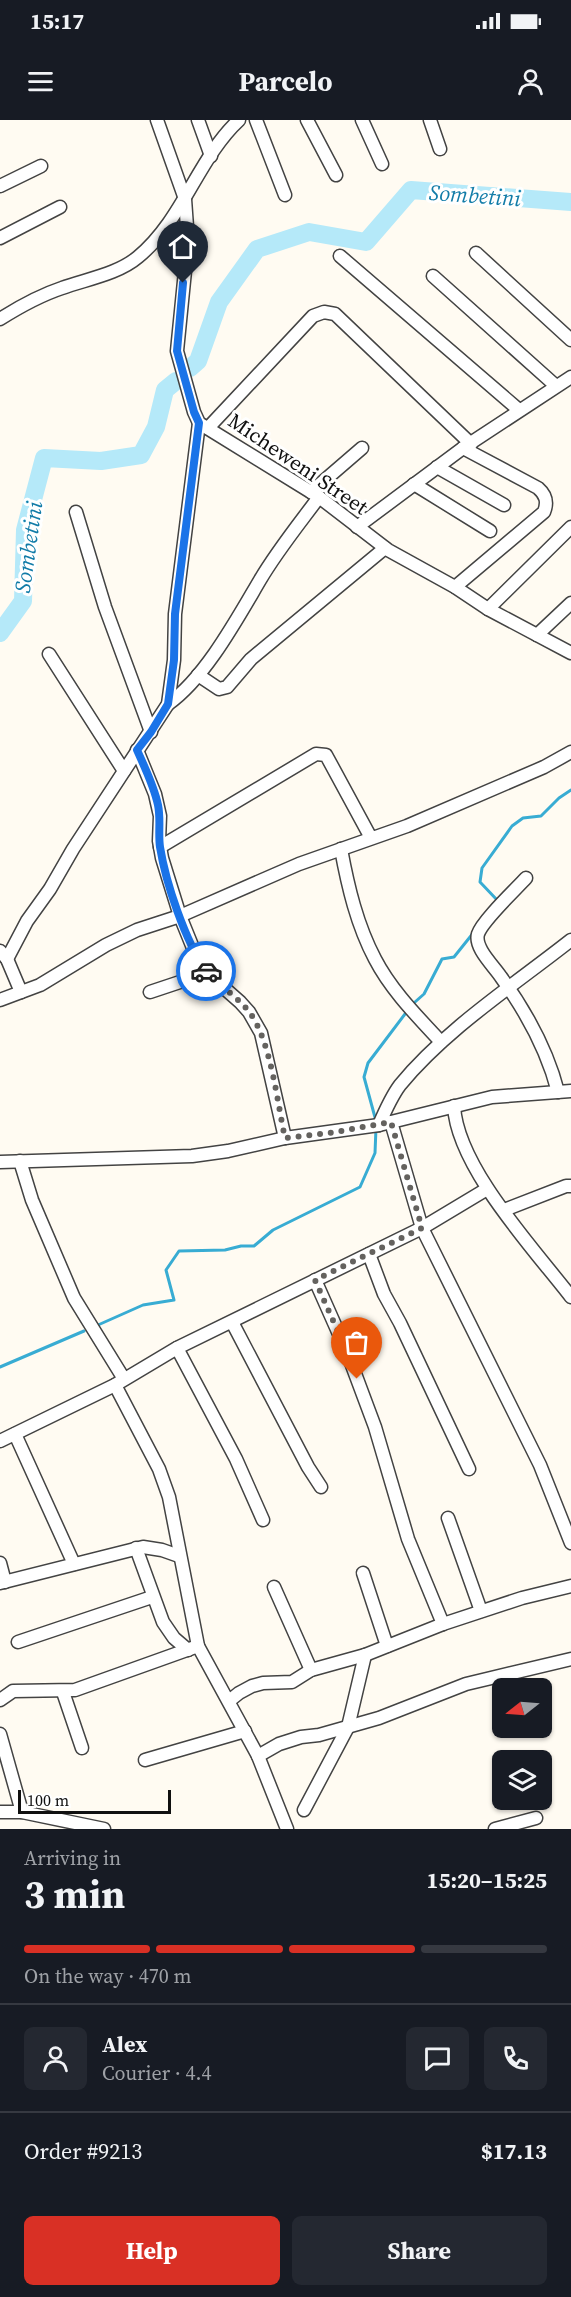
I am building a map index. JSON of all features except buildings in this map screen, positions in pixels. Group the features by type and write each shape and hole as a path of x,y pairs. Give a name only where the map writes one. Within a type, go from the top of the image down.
{"street":[{"name":"Micheweni Street","path":"157,120 185,200 188,242 177,351 194,412 204,426 315,495 385,548 455,587 488,609 571,653"},
{"path":"198,120 211,156"},
{"path":"0,319 59,289 123,267 136,259 151,246 185,200 230,128 239,120"},
{"path":"256,120 285,195"},
{"path":"307,120 336,175"},
{"path":"362,120 382,164"},
{"path":"430,120 440,149"},
{"path":"0,186 41,166"},
{"path":"0,238 60,207"},
{"path":"476,253 571,340"},
{"path":"340,256 519,410"},
{"path":"433,276 556,386"},
{"path":"168,704 174,660 175,614 204,426 313,316 324,312 335,314 467,446 538,488 546,497 544,512 455,587"},
{"path":"357,527 437,467 571,377"},
{"path":"21,992 3,955 50,889 123,771 168,704 185,691 198,675 315,495 362,448"},
{"path":"437,467 504,505"},
{"path":"414,484 490,531"},
{"path":"76,512 105,607 151,732"},
{"path":"488,609 571,527"},
{"path":"198,675 219,689 227,687 251,659 385,548"},
{"path":"537,635 571,603"},
{"path":"49,654 123,771"},
{"path":"137,750 151,781 158,805 160,847 180,916 193,948 207,973 240,1002 249,1012 261,1033 285,1138"},
{"path":"0,1000 40,985 106,945 137,930 180,916 299,864 408,826 544,767 571,752"},
{"path":"160,847 321,753 326,755 371,838"},
{"path":"341,849 349,891 375,959 407,1004 441,1042"},
{"path":"526,878 481,928 478,935 481,949 509,988 542,1042 558,1092"},
{"path":"571,940 441,1042 400,1085 379,1125 422,1228 540,1465 571,1544"},
{"path":"150,992 207,973"},
{"path":"0,1162 192,1156 228,1151 285,1138 379,1125 492,1097 571,1091"},
{"path":"459,1105 458,1128 478,1174 487,1189 571,1297"},
{"path":"20,1161 32,1200 70,1289 119,1382 166,1486 180,1556 193,1648"},
{"path":"504,1210 571,1186"},
{"path":"0,1441 119,1382 177,1348 422,1228 487,1189"},
{"path":"369,1254 384,1294 469,1469"},
{"path":"315,1280 347,1352 375,1427 408,1539 443,1624"},
{"path":"232,1322 321,1487"},
{"path":"177,1348 236,1459 263,1520"},
{"path":"15,1434 75,1564"},
{"path":"448,1518 481,1611"},
{"path":"0,1563 3,1583 136,1548 152,1547 180,1556"},
{"path":"136,1548 152,1597 167,1630 193,1648 207,1664 258,1756 287,1829"},
{"path":"363,1573 387,1646"},
{"path":"229,1701 239,1692 252,1686 263,1683 292,1682 311,1670 365,1655 443,1624 522,1598 571,1586"},
{"path":"274,1587 311,1670"},
{"path":"18,1642 152,1597"},
{"path":"0,1700 13,1692 63,1692 89,1686 193,1648"},
{"path":"304,1810 348,1726 365,1655"},
{"path":"258,1756 279,1744 302,1737 319,1736 379,1718 466,1684 571,1659"},
{"path":"63,1692 82,1748"},
{"path":"145,1760 244,1731"},
{"path":"0,1734 22,1812"},
{"path":"0,1812 22,1812 104,1829"},
{"path":"495,1829 536,1818"}],"waterway":[{"name":"Sombetini","path":"190,368 198,361 219,302 257,249 309,232 366,242 411,190 571,202"},
{"name":"Sombetini","path":"0,633 23,601 25,530 44,458 101,461 141,455 156,427 165,390 176,381"},
{"path":"498,901 480,882 482,868 512,826 523,818 541,816 559,798 571,790"},
{"path":"415,1002 424,994 442,959 454,957 474,932"},
{"path":"376,1121 364,1077 368,1063 405,1014"},
{"path":"98,1325 143,1305 174,1300 166,1270 179,1251 225,1250 254,1246 273,1230 360,1187 375,1153 376,1128"},
{"path":"0,1367 84,1331"}],"way so far":[{"path":"206,971 249,1012 261,1033 267,1051 285,1138 391,1122 422,1228 315,1280 357,1379"}],"route":[{"path":"183,283 177,351 199,423 175,614 174,660 168,704 137,750 151,781 158,805 162,858 180,916 199,962 206,971"}]}
